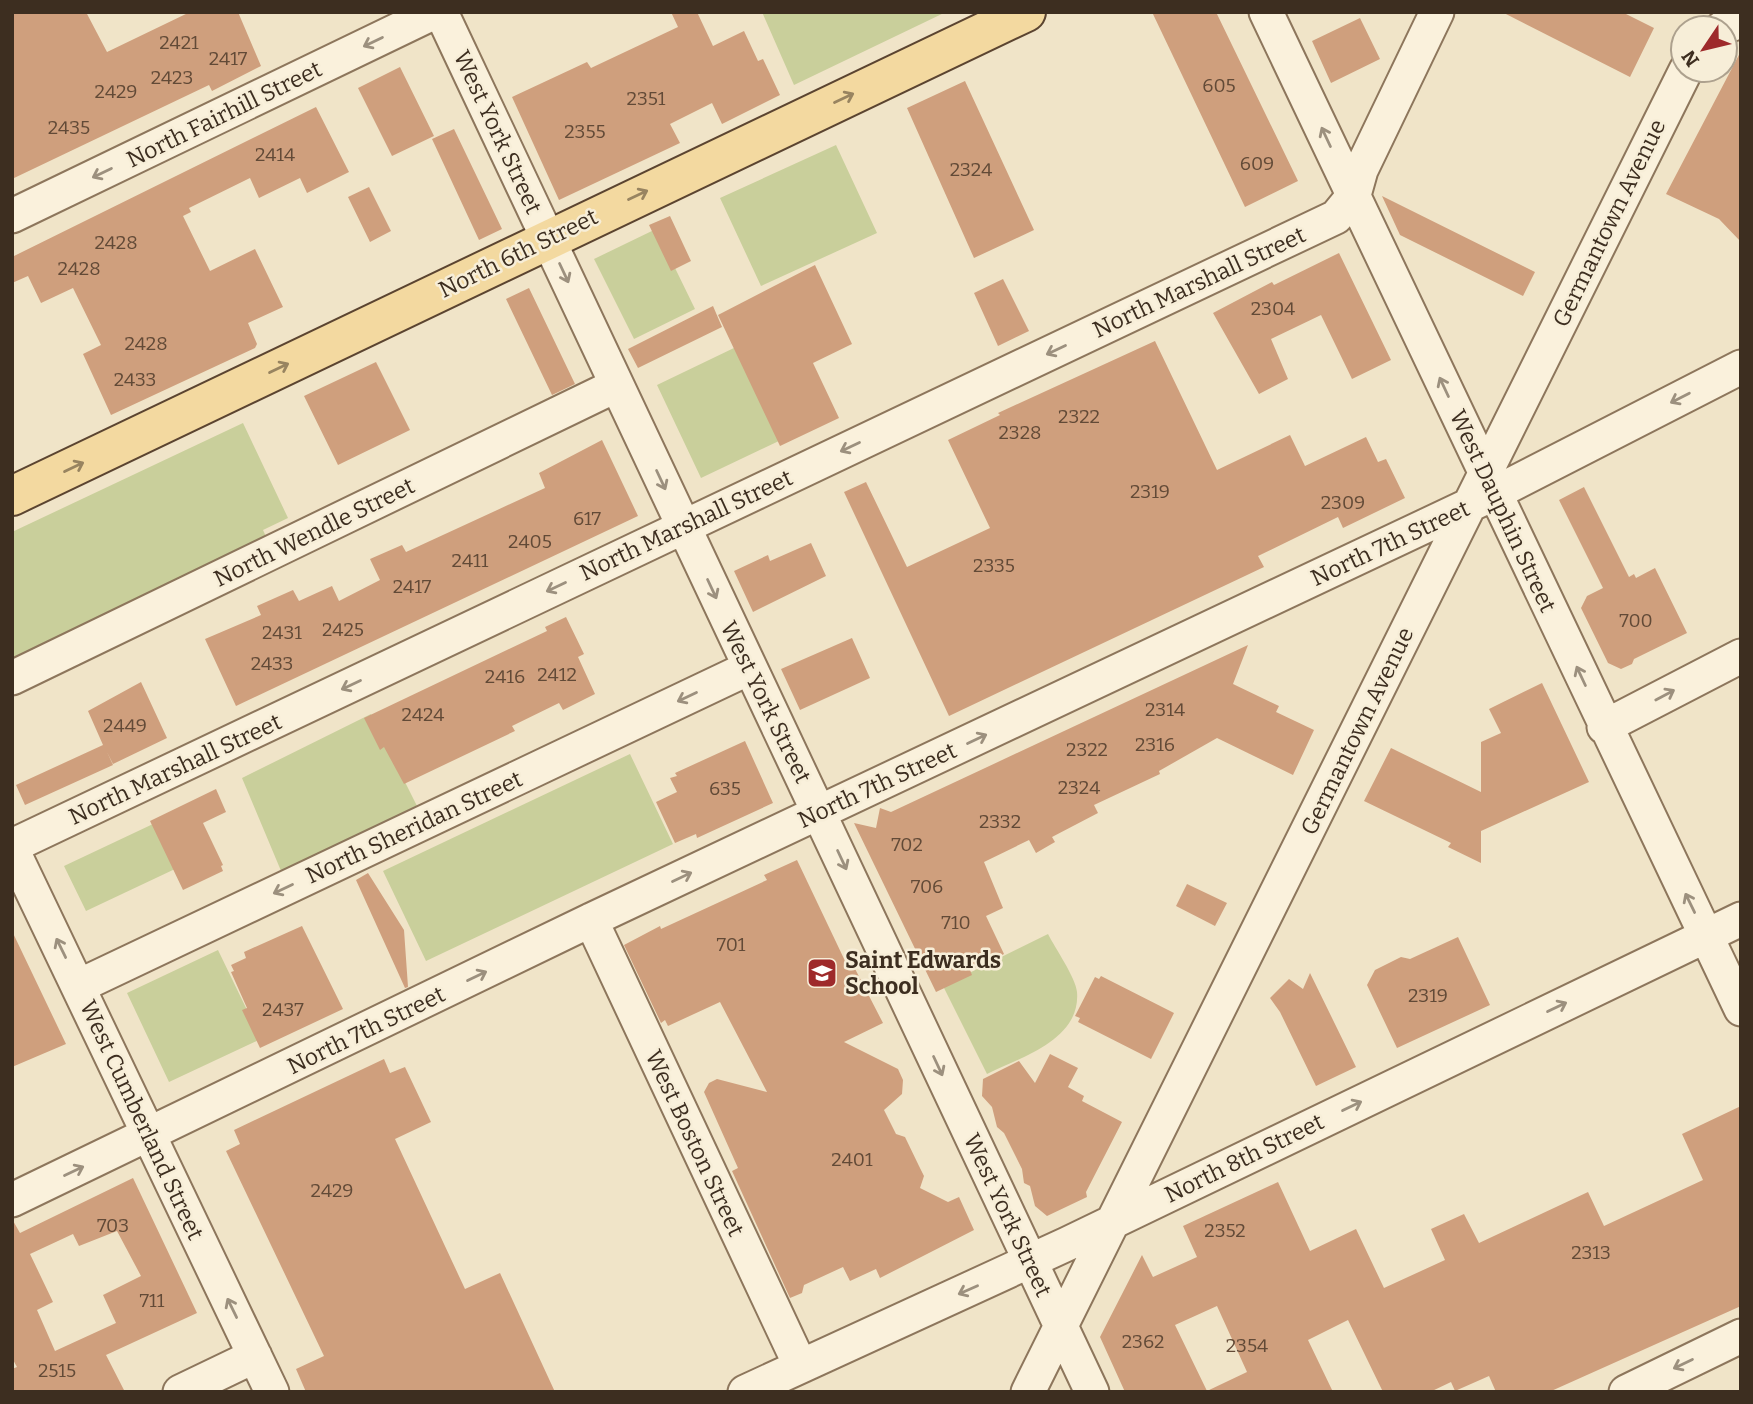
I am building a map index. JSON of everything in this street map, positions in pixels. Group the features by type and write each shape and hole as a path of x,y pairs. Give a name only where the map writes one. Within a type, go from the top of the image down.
{"main road":[{"name":"North 6th Street","path":"12,496 1026,12"}],"street":[{"name":"North Fairhill Street","path":"12,216 435,12"},
{"name":"West York Street","path":"441,12 1092,1392"},
{"name":"West Dauphin Street","path":"1266,12 1354,195 1483,490 1604,727 1741,1009"},
{"path":"1354,195 1360,170 1437,12"},
{"name":"Germantown Avenue","path":"1028,1392 1483,490 1679,84"},
{"name":"North Marshall Street","path":"12,848 1336,217 1354,195"},
{"name":"North 7th Street","path":"12,1200 148,1137 591,920 820,813 1741,367"},
{"name":"North Wendle Street","path":"12,678 617,385"},
{"path":"1604,727 1741,656"},
{"name":"North Sheridan Street","path":"79,986 749,668"},
{"name":"West Cumberland Street","path":"12,848 272,1392"},
{"name":"North 8th Street","path":"745,1392 1030,1261 1741,919"},
{"name":"West Boston Street","path":"591,920 800,1365"},
{"path":"1628,1391 1741,1336"},
{"path":"180,1392 256,1356"}],"green space":[{"path":"762,12 946,12 794,85"},
{"path":"836,145 877,233 761,286 720,198"},
{"path":"656,229 695,309 634,339 594,259"},
{"path":"736,347 781,440 701,478 657,385"},
{"path":"243,423 288,518 263,530 268,541 12,663 12,532"},
{"path":"371,714 420,812 284,878 242,778"},
{"path":"630,754 673,844 426,961 383,871"},
{"path":"153,824 175,869 86,911 64,866"},
{"path":"1048,934 1076,986 1076,1009 1059,1035 1046,1045 987,1074 943,986"},
{"path":"218,950 261,1039 169,1082 127,993"}],"building":[{"path":"12,12 86,12 107,52 190,12 238,12 261,66 212,91 209,85 12,179"},
{"path":"671,12 697,12 713,46 744,31 758,61 763,59 780,95 722,124 712,103 670,124 680,143 559,200 512,97 587,62 591,68 678,27"},
{"path":"1152,12 1216,12 1298,181 1245,207"},
{"path":"1502,12 1622,12 1654,28 1630,77"},
{"path":"1360,18 1380,59 1331,83 1312,41"},
{"path":"1741,51 1741,242 1719,219 1666,194 1724,84 1739,84"},
{"path":"400,67 434,136 392,156 358,88"},
{"path":"965,81 1034,230 974,258 907,108"},
{"path":"316,107 349,172 307,193 300,178 259,198 250,178 189,208 191,212 183,216 210,271 255,249 283,307 248,323 257,344 255,348 111,415 83,354 101,345 73,288 41,303 28,276 12,283 12,257"},
{"path":"454,129 502,229 479,240 432,139"},
{"path":"369,187 391,231 370,242 348,197"},
{"path":"1382,196 1535,272 1523,296 1400,235"},
{"path":"670,216 691,261 671,271 649,225"},
{"path":"1339,253 1391,360 1352,379 1321,315 1271,339 1288,379 1259,394 1213,313 1272,282 1274,285"},
{"path":"815,265 852,344 813,363 839,418 780,446 718,315"},
{"path":"1003,279 1029,331 998,346 974,293"},
{"path":"529,288 575,384 552,395 506,299"},
{"path":"713,306 722,327 638,368 628,349"},
{"path":"1155,341 1217,470 1290,435 1305,466 1366,437 1378,462 1386,459 1405,498 1343,528 1338,517 1258,556 1264,567 949,716 844,492 866,482 907,567 990,528 948,440 1000,415 998,413"},
{"path":"376,362 410,430 338,465 304,396"},
{"path":"602,440 638,516 236,706 205,639 261,615 257,606 293,590 299,601 332,586 339,601 380,580 370,559 402,545 406,552 545,488 539,473"},
{"path":"1584,487 1629,577 1634,574 1636,578 1655,568 1687,633 1634,659 1632,664 1621,669 1608,663 1581,608 1587,596 1603,588 1559,500"},
{"path":"811,543 826,576 753,612 734,571 768,555 770,561"},
{"path":"566,617 584,654 578,657 595,694 563,710 559,703 512,726 515,731 404,784 384,747 380,750 364,718 547,631 545,627"},
{"path":"852,638 870,678 800,710 781,669"},
{"path":"1248,645 1233,684 1279,706 1276,712 1314,730 1293,775 1217,738 1159,771 1160,774 1094,805 1098,813 1052,837 1055,842 1036,853 1029,840 984,862 1003,908 986,916 1004,954 970,970 972,975 936,992 854,823 876,828 880,808 891,812"},
{"path":"141,682 167,738 113,764 107,752 113,765 25,805 16,785 103,745 88,711"},
{"path":"1542,683 1589,782 1481,831 1481,863 1448,847 1451,843 1364,801 1391,748 1481,792 1481,742 1501,733 1489,709"},
{"path":"745,741 773,803 697,838 696,834 675,843 656,802 677,792 670,778 677,776 675,773"},
{"path":"216,789 226,812 203,823 223,865 223,871 183,890 150,821"},
{"path":"797,860 846,963 851,961 883,1023 844,1042 898,1069 903,1080 902,1094 884,1110 896,1134 905,1137 924,1176 920,1188 948,1202 959,1197 974,1230 880,1278 876,1269 850,1281 843,1267 804,1285 802,1293 790,1298 732,1171 738,1168 704,1092 709,1083 717,1079 767,1092 720,1002 668,1026 665,1020 661,1023 624,945 660,926 661,929 767,880 764,875"},
{"path":"368,873 404,930 408,987 405,988 356,880"},
{"path":"1187,884 1227,903 1215,926 1176,906"},
{"path":"302,926 343,1009 260,1048 242,1010 247,1008 231,972 234,971 231,965 246,958 244,952"},
{"path":"12,931 66,1044 12,1067"},
{"path":"1458,937 1490,1005 1397,1048 1367,985 1375,970 1401,957 1410,959"},
{"path":"1310,973 1356,1067 1316,1086 1280,1012 1270,998 1289,979 1303,989"},
{"path":"1101,976 1174,1013 1151,1059 1078,1022 1080,1018 1075,1016 1095,977 1099,979"},
{"path":"1050,1054 1078,1068 1068,1087 1084,1096 1082,1101 1122,1122 1086,1192 1087,1197 1047,1216 1035,1206 1030,1186 1024,1183 1022,1169 1004,1133 997,1127 992,1107 982,1096 983,1079 1019,1061 1035,1083"},
{"path":"384,1059 390,1073 405,1067 431,1122 395,1139 465,1289 500,1273 555,1392 306,1392 296,1369 324,1356 226,1151 240,1144 234,1130"},
{"path":"1741,1106 1741,1306 1549,1392 1496,1392 1489,1376 1455,1391 1451,1382 1430,1392 1383,1392 1348,1320 1308,1340 1333,1392 1125,1392 1100,1337 1142,1255 1153,1277 1197,1257 1183,1226 1278,1182 1310,1251 1356,1229 1384,1288 1445,1260 1431,1229 1464,1214 1479,1243 1588,1192 1604,1226 1703,1180 1682,1134","holes":["1217,1306 1247,1372 1207,1391 1175,1325"]},
{"path":"133,1178 197,1313 106,1355 125,1392 12,1392 12,1369 17,1367 12,1358 12,1219 20,1233","holes":["117,1231 141,1276 103,1295 116,1323 55,1351 37,1310 53,1302 30,1254 73,1234 79,1246"]}],"place":[{"name":"Saint Edwards School","path":"822,973"}]}
